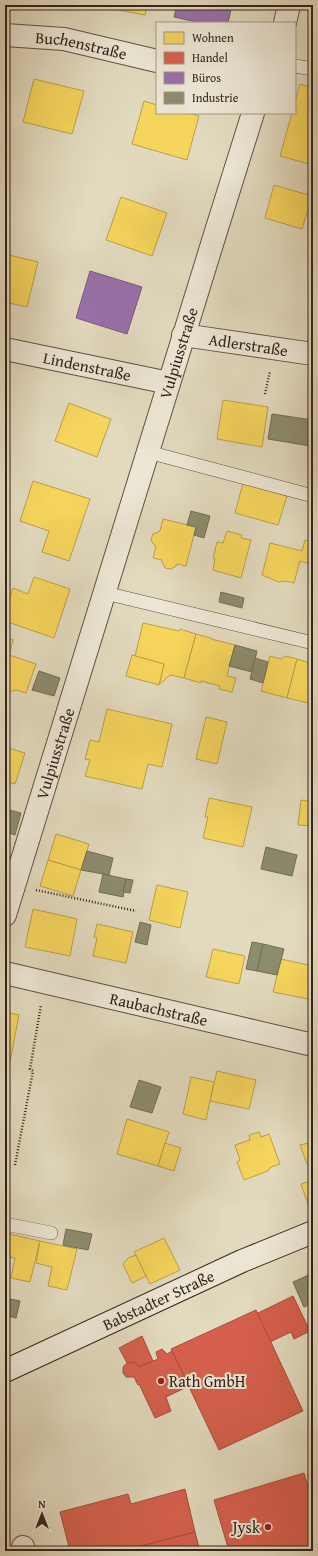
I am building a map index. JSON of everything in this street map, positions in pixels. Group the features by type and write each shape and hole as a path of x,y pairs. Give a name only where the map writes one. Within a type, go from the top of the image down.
{"street":[{"path":"286,22 289,5"},
{"name":"Buchenstraße","path":"5,35 64,39 156,61"},
{"name":"Vulpiusstraße","path":"5,915 105,593 168,383 253,114"},
{"name":"Adlerstraße","path":"183,335 313,354"},
{"name":"Lindenstraße","path":"5,349 168,383"},
{"name":"Raubachstraße","path":"5,973 313,1045"},
{"name":"Babstadter Straße","path":"5,1370 242,1261 313,1232"}],"lane":[{"path":"296,66 313,69"},
{"path":"148,452 313,496"},
{"path":"105,593 313,643"},
{"path":"5,1224 51,1233"}],"path":[{"path":"14,886 136,911"},
{"path":"15,1165 33,1071 30,1069 46,983"}],"building: Wohnen":[{"path":"92,5 147,5 145,15"},
{"path":"34,79 84,91 72,134 23,122"},
{"path":"300,84 313,88 313,165 280,156 292,114 296,114 296,98"},
{"path":"144,101 156,105 156,114 192,114 199,116 187,160 132,144"},
{"path":"274,185 312,196 302,229 265,218"},
{"path":"121,197 167,213 152,256 106,240"},
{"path":"5,254 38,262 27,307 5,302"},
{"path":"223,400 268,407 262,447 217,439"},
{"path":"69,403 111,419 97,457 55,441"},
{"path":"33,481 90,499 69,561 42,552 49,531 20,521"},
{"path":"243,483 287,496 278,525 235,513"},
{"path":"163,519 196,527 186,566 177,564 171,569 165,568 162,560 153,558 156,546 151,540 153,534 160,531"},
{"path":"227,531 242,535 241,538 251,540 241,578 213,570 215,559 213,558 217,542 223,543"},
{"path":"305,540 313,542 313,554 310,564 300,561 294,583 285,581 279,582 262,575 270,543 302,551"},
{"path":"34,577 70,589 54,638 5,621 5,613 13,588 28,594"},
{"path":"143,623 179,631 180,629 196,634 184,678 170,675 159,685 164,664 135,656"},
{"path":"196,634 235,645 227,676 236,678 232,692 219,689 220,686 184,678"},
{"path":"5,637 13,640 9,655 36,664 26,693 16,690 9,692 5,690"},
{"path":"132,655 164,664 159,685 126,676"},
{"path":"270,656 281,659 286,656 297,659 287,698 261,691"},
{"path":"297,659 307,662 313,667 312,704 287,698"},
{"path":"107,709 172,724 162,767 148,764 142,789 85,776 90,760 85,759 90,740 99,742"},
{"path":"206,717 227,722 217,764 196,759"},
{"path":"5,747 25,753 15,784 5,781"},
{"path":"209,798 252,807 243,847 203,838 208,817 205,817"},
{"path":"301,800 313,802 313,826 298,825"},
{"path":"56,834 89,844 81,870 48,860"},
{"path":"48,860 81,870 73,896 40,886"},
{"path":"157,885 188,892 180,928 149,920"},
{"path":"33,909 77,919 70,956 25,947"},
{"path":"97,924 133,932 126,963 93,956 97,938 94,937"},
{"path":"213,949 245,956 239,984 206,977"},
{"path":"281,959 313,966 313,1000 273,992"},
{"path":"5,1012 19,1015 10,1061 5,1060"},
{"path":"5,1061 10,1062 5,1085"},
{"path":"217,1071 256,1080 249,1109 210,1101"},
{"path":"191,1077 214,1082 206,1120 183,1114"},
{"path":"127,1119 169,1132 158,1166 117,1154"},
{"path":"259,1132 261,1137 269,1134 280,1164 271,1167 268,1171 244,1180 237,1162 240,1160 235,1145 250,1140 249,1135"},
{"path":"313,1142 313,1162 307,1164 300,1145"},
{"path":"165,1143 181,1148 174,1171 158,1166"},
{"path":"313,1180 313,1212 311,1213 301,1184"},
{"path":"5,1233 40,1241 30,1282 11,1278 15,1258 5,1256"},
{"path":"164,1238 180,1270 150,1284 134,1252"},
{"path":"40,1241 77,1249 67,1290 48,1286 52,1267 36,1263"},
{"path":"136,1255 146,1276 132,1283 123,1264 128,1258"}],"building: Handel":[{"path":"293,1296 310,1331 294,1339 291,1332 270,1342 256,1314"},
{"path":"256,1310 303,1411 219,1450 171,1349"},
{"path":"142,1336 153,1361 139,1367 136,1363 127,1363 119,1348"},
{"name":"Rath GmbH","path":"162,1349 167,1354 172,1351 189,1386 166,1397 171,1411 155,1418 139,1384 138,1385 134,1377 126,1377 123,1373 123,1367 127,1363 131,1362 136,1363 139,1367 158,1359 156,1352"},
{"name":"Jysk","path":"304,1473 313,1503 313,1551 229,1551 214,1500"},
{"path":"185,1489 195,1532 122,1551 70,1551 60,1512 128,1494 131,1504"},
{"path":"195,1532 200,1551 139,1551 138,1547"}],"building: Büros":[{"path":"177,5 232,5 228,22 196,22 174,17"},
{"path":"90,271 142,287 127,334 76,318"}],"building: Industrie":[{"path":"272,414 313,420 310,446 268,439"},
{"path":"313,425 313,446 310,446"},
{"path":"191,511 210,516 204,538 194,535 196,527 187,525"},
{"path":"221,592 244,598 242,608 219,602"},
{"path":"235,645 257,651 252,672 229,666"},
{"path":"255,658 268,662 263,683 250,679"},
{"path":"39,671 60,678 54,696 32,690"},
{"path":"5,809 21,813 15,835 5,832"},
{"path":"266,847 297,855 292,876 261,869"},
{"path":"87,851 113,858 109,875 81,870"},
{"path":"103,874 126,879 123,897 99,892"},
{"path":"126,879 133,880 130,893 123,892"},
{"path":"140,922 151,925 147,945 135,942"},
{"path":"252,942 263,944 257,971 246,969"},
{"path":"263,944 284,949 277,975 257,971"},
{"path":"139,1080 161,1087 152,1113 130,1107"},
{"path":"66,1229 92,1234 88,1250 63,1245"},
{"path":"313,1273 313,1303 304,1307 293,1282"},
{"path":"5,1298 20,1301 16,1318 5,1315"}],"place":[{"name":"Rath GmbH","path":"161,1381"},
{"name":"Jysk","path":"268,1527"}]}
